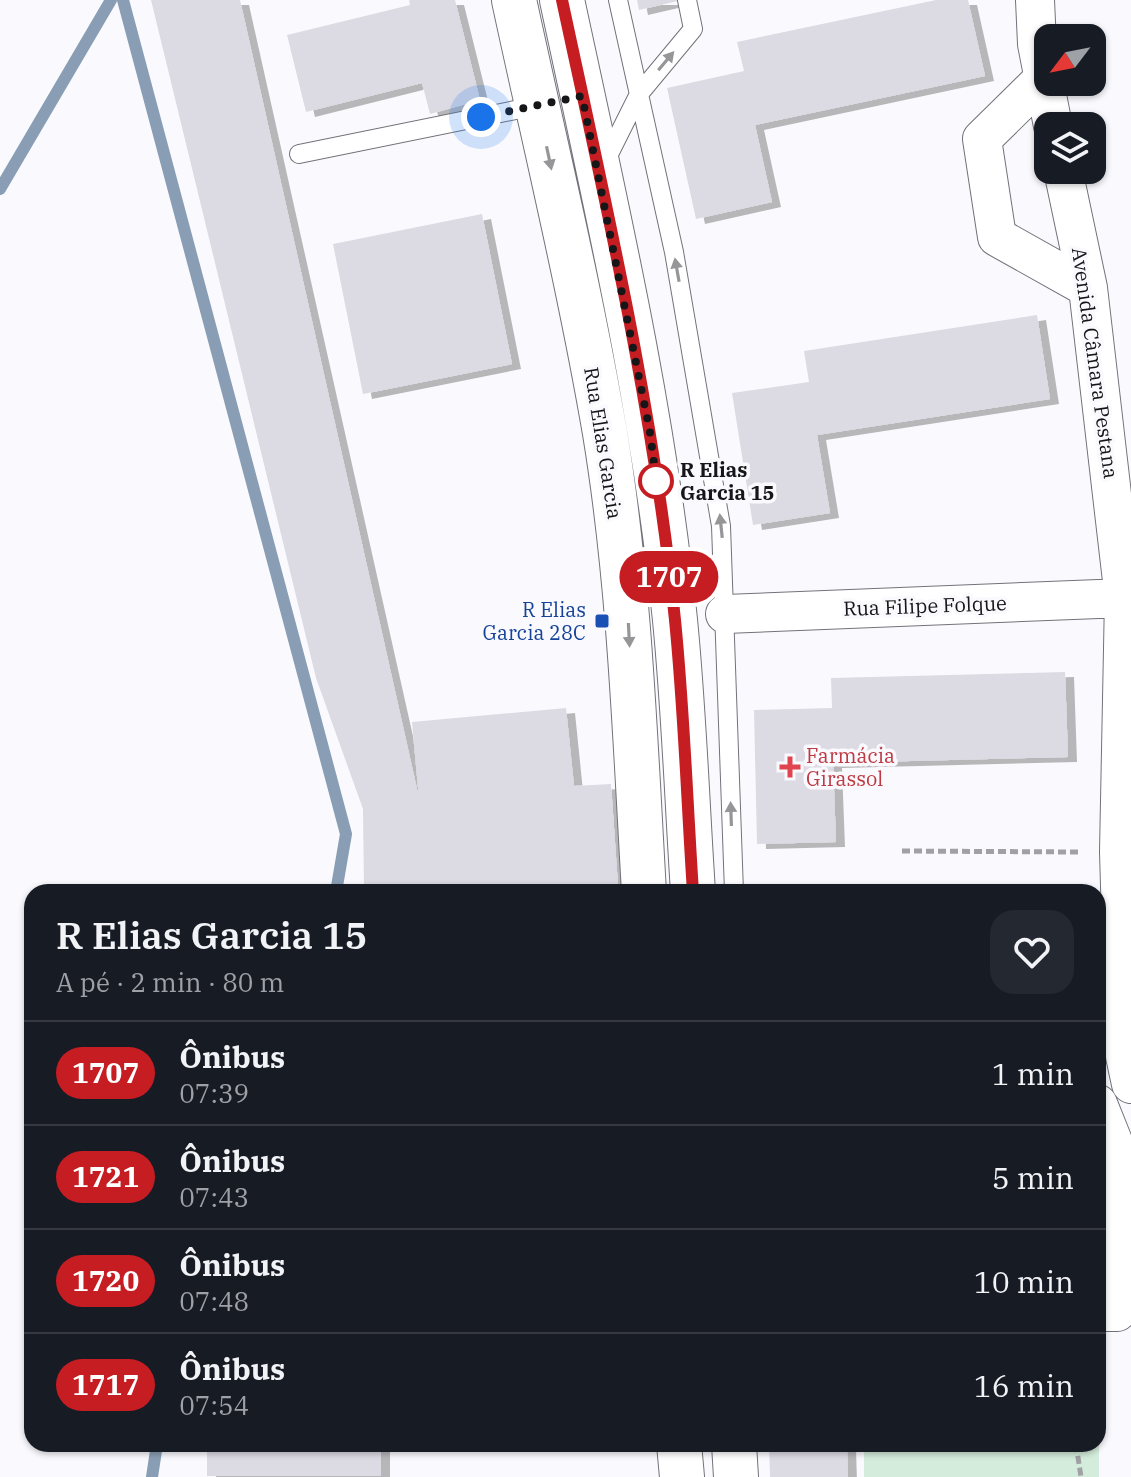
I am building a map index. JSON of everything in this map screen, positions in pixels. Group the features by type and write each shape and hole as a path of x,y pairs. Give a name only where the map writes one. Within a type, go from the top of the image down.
{"main road":[{"name":"Rua Elias Garcia","path":"514,0 598,175 650,432 675,620 692,884"},
{"name":"Rua Elias Garcia","path":"562,0 560,101 570,255 605,435 628,619 644,884"},
{"path":"680,1452 682,1477"},
{"path":"734,1452 736,1477"}],"street":[{"path":"1035,0 1036,24"},
{"path":"1034,88 982,139 997,237 1088,288"},
{"name":"Avenida Câmara Pestana","path":"1066,184 1088,288 1124,598 1119,852 1126,928 1125,1056 1131,1084"},
{"name":"Rua Filipe Folque","path":"725,614 1124,598"},
{"path":"1106,1116 1122,1140 1117,1312 1106,1312"}],"lane":[{"path":"618,0 674,252 721,526 734,884"},
{"path":"598,175 639,94 693,29 687,0"},
{"path":"299,154 560,101"}],"path":[{"path":"902,851 1119,852"},
{"path":"1077,1452 1081,1477"}],"green space":[{"path":"864,1452 1099,1452 1099,1477 864,1477"}],"building":[{"path":"151,0 240,0 419,798 412,722 566,708 574,786 611,784 618,884 364,884 363,809 316,678"},
{"path":"409,0 455,0 480,100 430,114 422,83 306,112 287,35 410,5"},
{"path":"637,0 678,0 678,1 639,10"},
{"path":"936,0 968,0 985,76 755,125 772,202 696,219 667,88 744,71 737,42"},
{"path":"482,214 512,364 363,394 333,244"},
{"path":"1037,315 1050,399 817,435 830,513 753,525 732,393 809,382 804,351"},
{"path":"1065,672 1068,757 833,763 836,842 757,844 754,710 832,708 831,678"},
{"path":"207,1452 381,1452 381,1476 207,1476"},
{"path":"769,1452 847,1452 848,1477 770,1477"}],"waterway":[{"path":"0,189 111,0"},
{"path":"123,0 346,834 337,884"},
{"path":"152,1477 156,1452"}],"bus line":[{"name":"1707","path":"562,0 650,432 675,620 692,884"}],"place":[{"name":"R Elias Garcia 15","path":"656,481"},
{"name":"R Elias Garcia 28C","path":"602,621"},
{"name":"Farmácia Girassol","path":"790,767"}],"route":[{"path":"481,117 582,96 650,432 658,495 656,481"}]}
